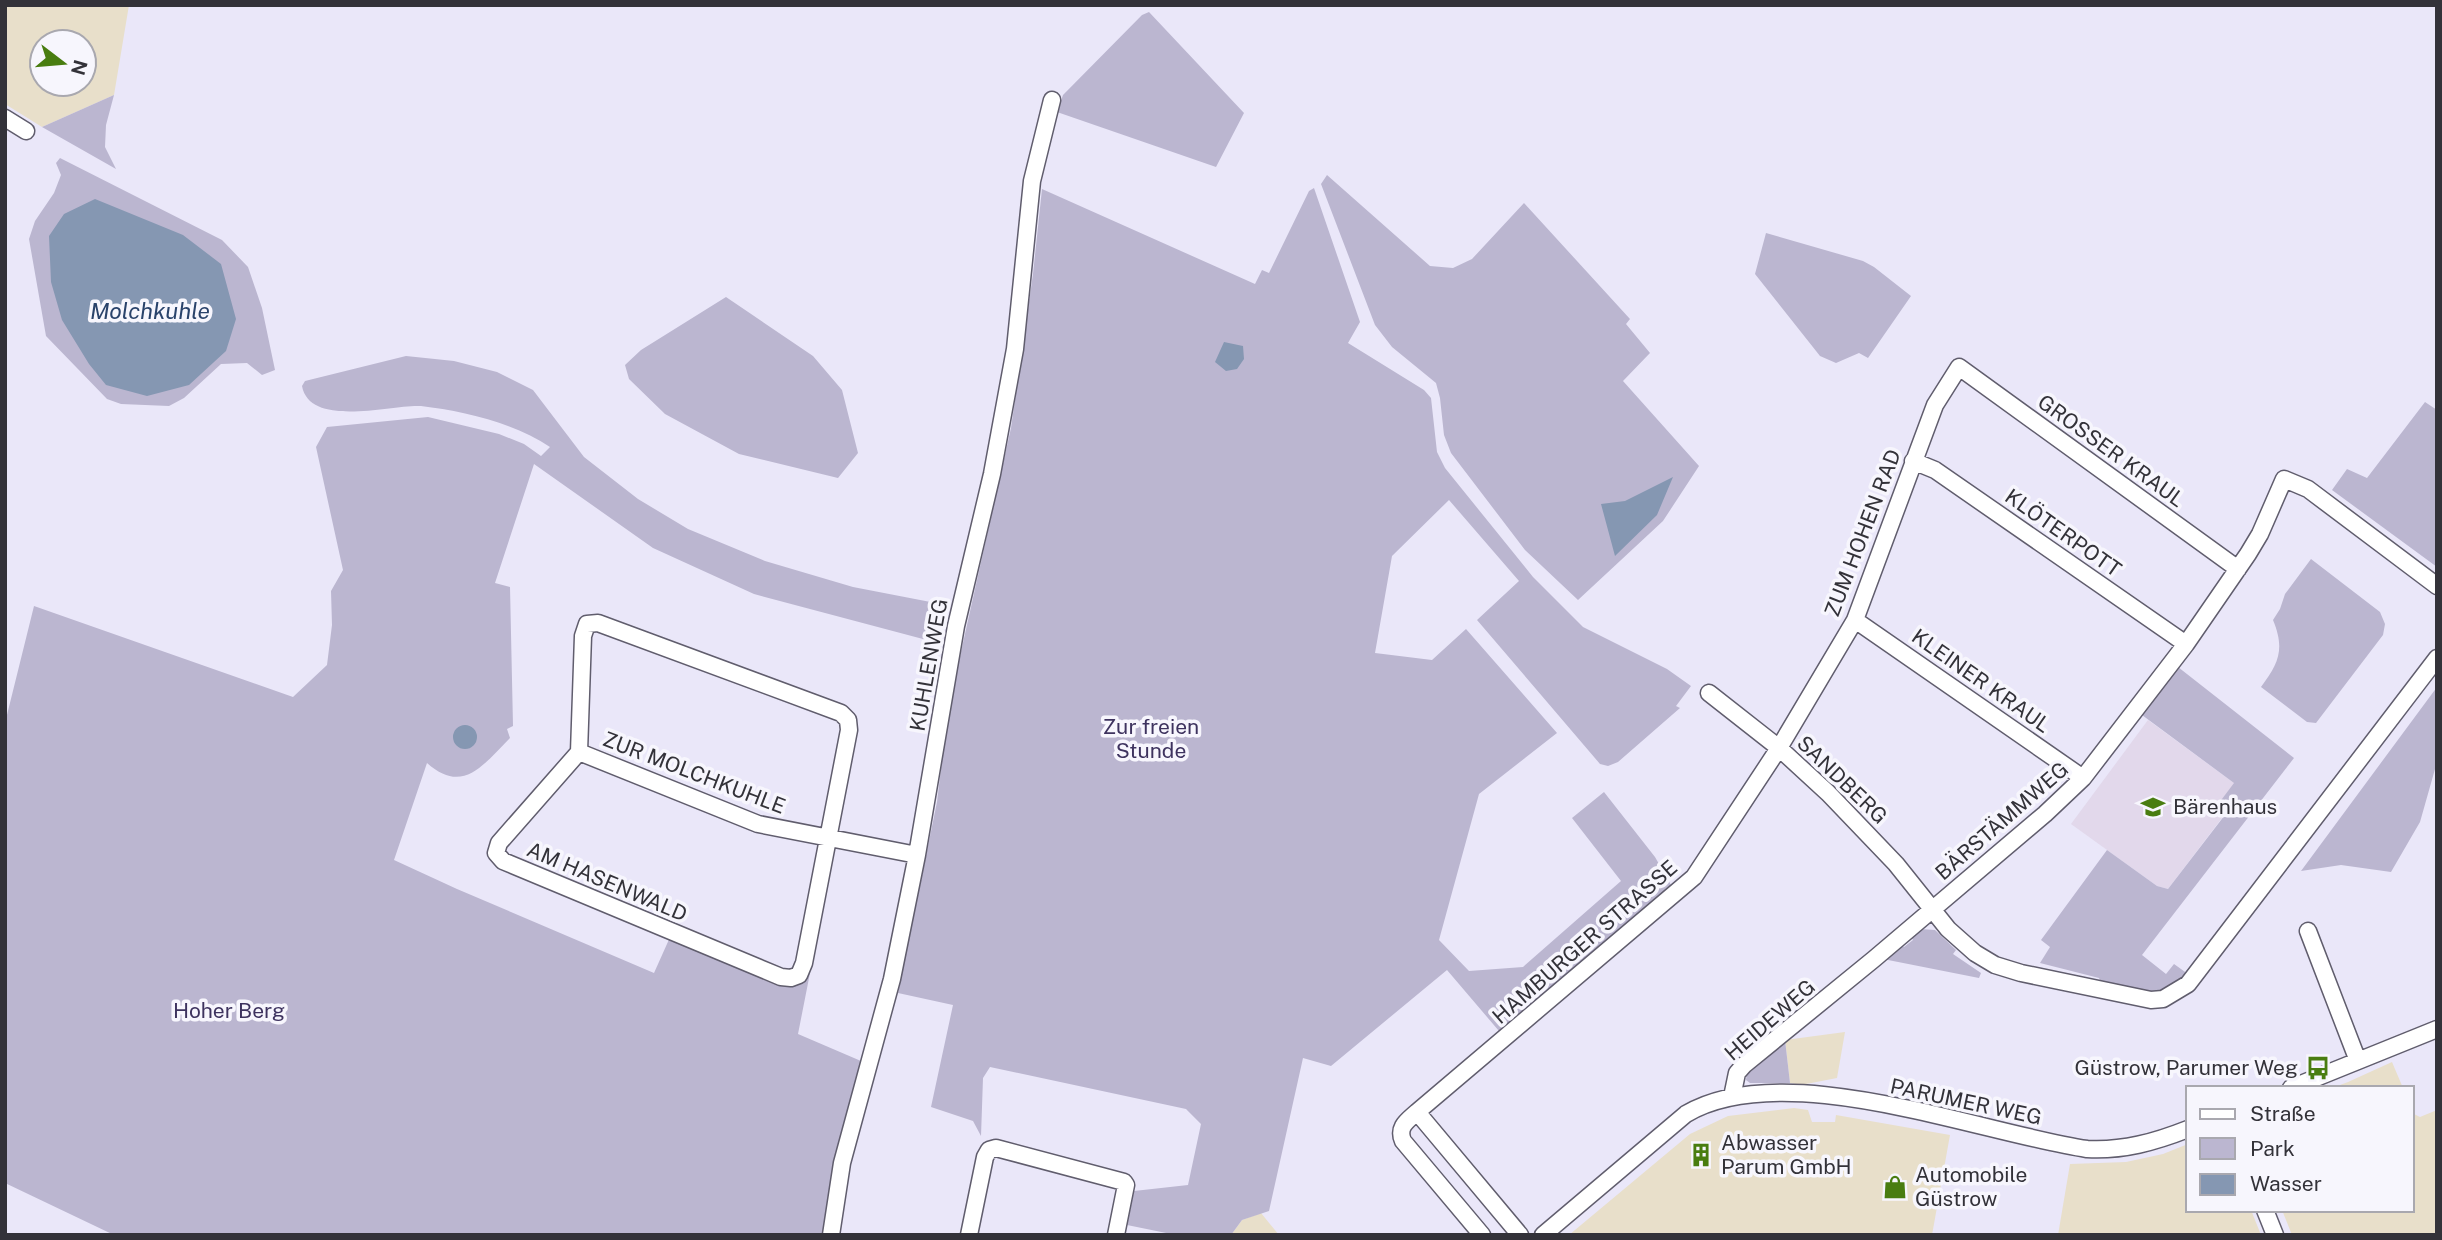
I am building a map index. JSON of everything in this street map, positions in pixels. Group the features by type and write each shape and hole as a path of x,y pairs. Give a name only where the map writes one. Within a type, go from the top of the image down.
{"street":[{"name":"KUHLENWEG","path":"831,1235 842,1163 892,979 917,855 956,626 992,474 1015,349 1032,181 1052,100"},
{"path":"5,118 26,131"},
{"name":"ZUM HOHEN RAD","path":"1779,748 1855,620 1935,405 1959,367"},
{"name":"GROSSER KRAUL","path":"1959,367 2238,569"},
{"name":"KLÖTERPOTT","path":"1913,461 1935,470 2186,644"},
{"name":"BÄRSTÄMMWEG","path":"2437,586 2308,489 2284,479 2260,534 2238,569 2186,644 2083,778 2045,814 1933,909 1948,929 1975,953 1995,965 2151,1000 2163,999 2188,984 2437,658"},
{"name":"KLEINER KRAUL","path":"1855,620 2083,778"},
{"name":"AM HASENWALD","path":"598,623 841,713 848,720 849,730 827,839 804,963 799,975 791,978 780,977 503,861 496,853 499,843 579,752 583,636 587,624 598,623"},
{"name":"SANDBERG","path":"1709,694 1779,748 1865,830 1933,909"},
{"name":"HAMBURGER STRASSE","path":"1417,1112 1694,877 1779,748"},
{"name":"ZUR MOLCHKUHLE","path":"579,752 758,824 917,855"},
{"name":"HEIDEWEG","path":"1543,1235 1686,1114 1710,1101 1732,1097 1737,1073 1744,1065 1933,909"},
{"path":"2308,931 2358,1061"},
{"path":"2296,1086 2437,1029"},
{"name":"PARUMER WEG","path":"1732,1097 1774,1093 1824,1094 2087,1149 2131,1147 2186,1130"},
{"path":"1482,1235 1403,1141 1400,1134 1403,1125 1417,1112 1520,1235"},
{"path":"969,1235 985,1157 989,1150 996,1148 1124,1182 1126,1185 1116,1235"},
{"path":"2266,1212 2275,1235"}],"shaded area":[{"path":"5,5 129,5 114,95 42,127 5,104"},
{"name":"Bärenhaus","path":"2148,720 2234,783 2228,810 2168,889 2157,886 2071,824"},
{"path":"1845,1032 1837,1078 1801,1085 1790,1083 1785,1040"},
{"path":"2392,1062 2402,1086 2337,1086"},
{"path":"1794,1108 1808,1110 1812,1122 1835,1122 1836,1115 1950,1135 1932,1235 1569,1235 1690,1134 1728,1116"},
{"path":"2437,1110 2437,1235 2292,1235 2283,1212 2414,1212 2414,1114 2420,1117"},
{"path":"2186,1145 2186,1212 2252,1212 2261,1235 2058,1235 2070,1164 2126,1162 2163,1154"},
{"path":"1261,1213 1279,1235 1231,1235 1242,1220"}],"green space":[{"path":"1149,12 1244,113 1216,167 1057,112 1063,95 1142,15"},
{"path":"114,95 106,125 105,147 116,169 42,127"},
{"name":"Molchkuhle","path":"60,158 222,240 248,267 262,308 275,370 262,375 247,363 221,364 184,398 169,406 121,404 107,399 46,336 29,239 35,221 54,193 61,175 56,163"},
{"path":"1327,175 1430,266 1453,268 1472,259 1524,203 1630,319 1626,324 1650,353 1623,381 1699,466 1663,521 1578,600 1525,550 1451,453 1444,435 1436,383 1392,347 1375,325 1321,184"},
{"name":"Zur freien Stunde","path":"1314,188 1360,322 1348,343 1424,390 1431,398 1437,452 1445,468 1533,577 1583,627 1667,669 1691,686 1676,706 1680,708 1618,762 1608,766 1600,764 1477,620 1519,581 1449,500 1392,556 1375,653 1432,660 1466,629 1557,733 1479,794 1439,940 1469,971 1523,967 1621,881 1572,818 1604,792 1655,857 1671,885 1499,1031 1447,970 1331,1066 1303,1058 1269,1211 1242,1220 1231,1235 1176,1235 1127,1225 1134,1191 1188,1185 1201,1124 1186,1109 990,1067 983,1078 981,1136 973,1121 931,1107 953,1005 898,993 937,802 948,710 1011,428 1042,189 1255,284 1262,270 1269,273 1309,191"},
{"path":"1766,233 1863,261 1911,296 1868,358 1859,353 1836,363 1820,356 1755,274"},
{"path":"726,297 813,356 842,390 858,453 838,478 739,454 665,414 629,379 625,365 641,350"},
{"name":"Hoher Berg","path":"406,356 454,361 497,372 533,390 584,457 638,499 688,529 765,561 853,587 946,605 938,643 754,594 653,548 534,464 495,583 510,587 513,726 507,729 510,738 472,773 451,776 427,763 394,860 654,973 671,935 800,981 810,973 798,1034 861,1061 836,1159 824,1235 114,1235 5,1183 5,723 34,606 293,697 327,665 332,625 331,591 343,570 316,447 327,427 428,417 499,434 524,444 541,456 550,447 505,425 437,408 408,406 336,411 320,407 308,399 302,386 305,381"},
{"path":"2425,402 2437,410 2437,567 2332,490 2347,469 2367,478"},
{"path":"2311,559 2380,612 2385,624 2383,635 2316,723 2307,722 2261,687 2278,655 2279,639 2273,620 2285,594"},
{"path":"2178,667 2294,758 2142,955 2166,974 2174,964 2188,974 2167,989 2137,992 2102,985 2099,978 2040,963 2050,947 2041,940 2107,850 2157,886 2168,889 2228,811 2219,803 2234,783 2142,715"},
{"path":"2437,687 2437,762 2420,822 2391,872 2341,865 2301,871"},
{"path":"1920,929 1935,930 1956,950 1953,954 1981,973 1979,978 1883,959 1901,944 1904,947 1913,940 1911,936"},
{"path":"1785,1040 1790,1083 1750,1083 1746,1080 1747,1072"}],"water":[{"name":"Molchkuhle","path":"95,199 183,235 221,264 236,319 226,351 189,385 147,396 106,385 89,364 62,320 51,282 49,236 64,214"},
{"path":"1224,342 1243,346 1244,359 1237,369 1226,371 1215,362"},
{"path":"1673,477 1657,515 1615,556 1601,504 1625,501"},
{"path":"465,725 476,732 477,737 470,748 465,749 454,742 453,737 460,726"}],"place":[{"name":"Bärenhaus","path":"2153,807"},
{"name":"Güstrow, Parumer Weg","path":"2318,1068"},
{"name":"Abwasser Parum GmbH","path":"1701,1155"},
{"name":"Automobile Güstrow","path":"1895,1187"}]}
